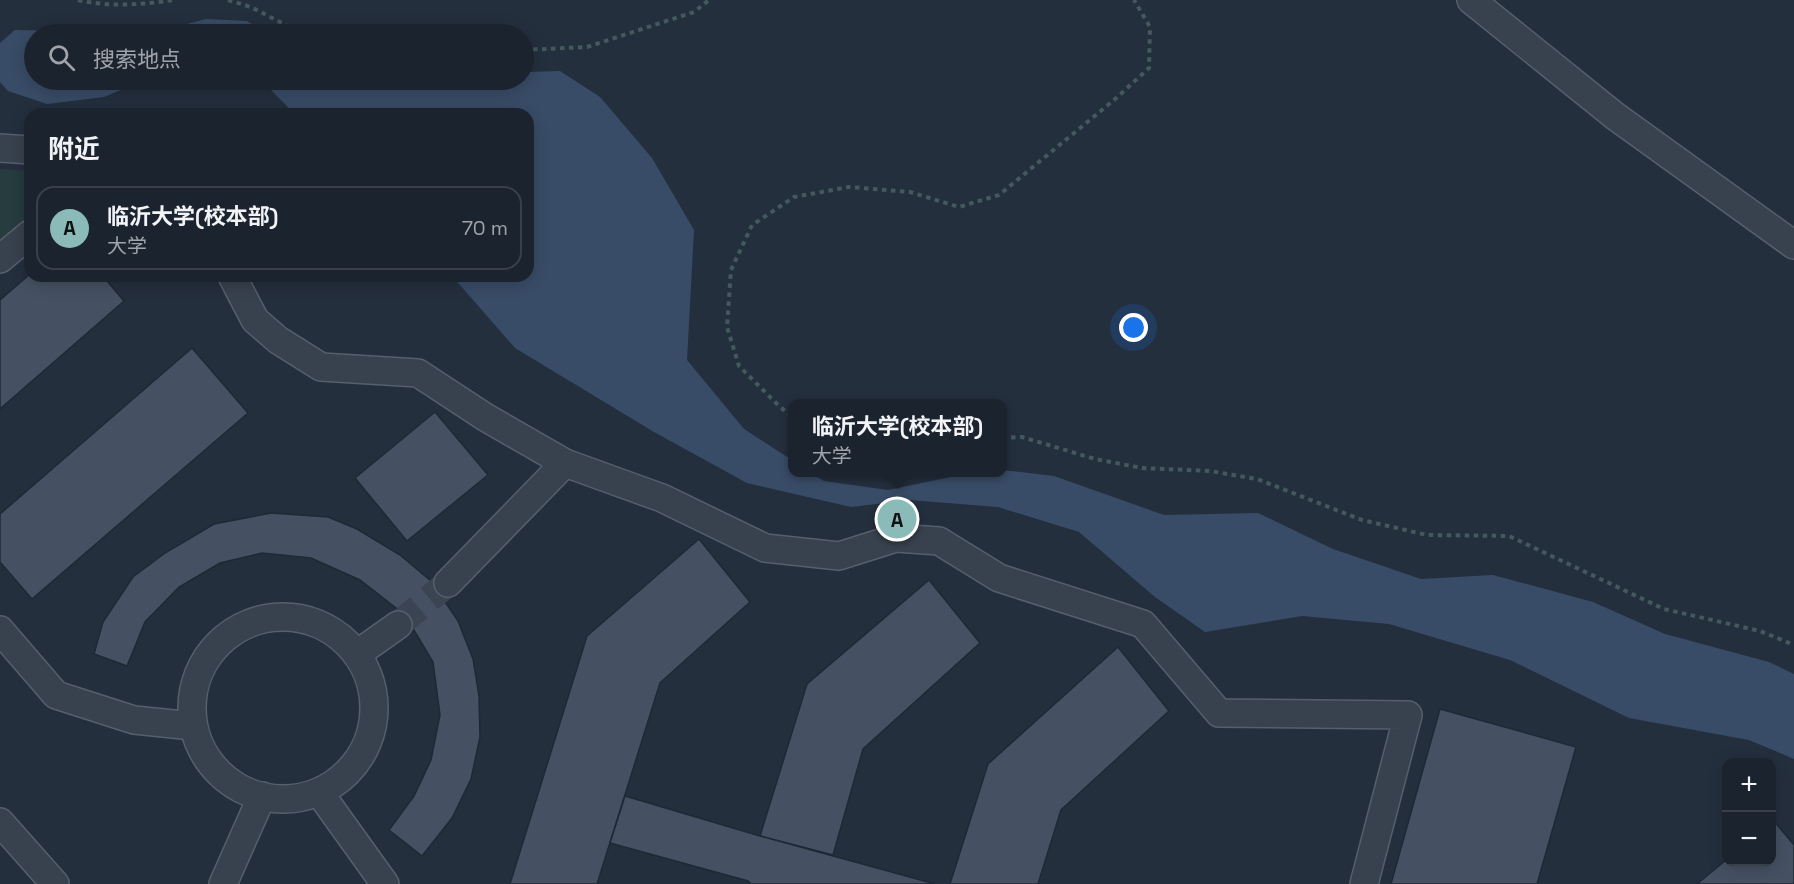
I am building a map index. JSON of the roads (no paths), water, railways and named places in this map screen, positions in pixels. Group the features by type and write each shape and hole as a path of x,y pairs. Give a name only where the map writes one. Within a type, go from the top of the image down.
{"street":[{"path":"1471,0 1614,117 1794,245"},
{"path":"0,148 24,150"},
{"path":"0,259 24,239"},
{"path":"235,282 255,320 278,340 321,367 418,373 485,417 565,463 662,498 765,548 839,556 896,538 939,541 999,578 1143,624 1219,712 1408,715 1364,884"},
{"path":"448,583 565,463"},
{"path":"284,616 305,618 329,628 357,654 364,664 373,690 374,720 365,748 347,773 319,792 301,798 278,800 245,792 222,777 202,753 193,726 191,698 202,665 217,644 243,625 284,616"},
{"path":"357,654 398,625"},
{"path":"0,630 56,695 134,720 193,726"},
{"path":"319,792 385,884"},
{"path":"223,884 262,796"},
{"path":"0,822 55,884"}],"water":[{"path":"206,19 247,21 252,24 187,24"},
{"path":"15,30 24,30 24,90 121,90 104,97 47,104 8,91 0,82 0,43"},
{"path":"560,71 600,97 652,158 694,230 687,360 744,429 788,457 788,477 818,477 824,481 888,490 951,477 1007,477 1007,471 1054,476 1164,515 1258,513 1333,549 1421,579 1493,575 1593,602 1665,634 1769,662 1794,674 1794,759 1749,740 1629,718 1510,660 1389,624 1302,616 1205,632 1155,597 1079,532 998,507 909,500 851,507 747,483 654,432 515,348 457,282 534,282 534,108 288,108 271,90 534,90 534,72"}],"tunnel":[{"path":"398,625 448,583"}],"place":[{"name":"临沂大学(校本部)","path":"897,519"}]}
